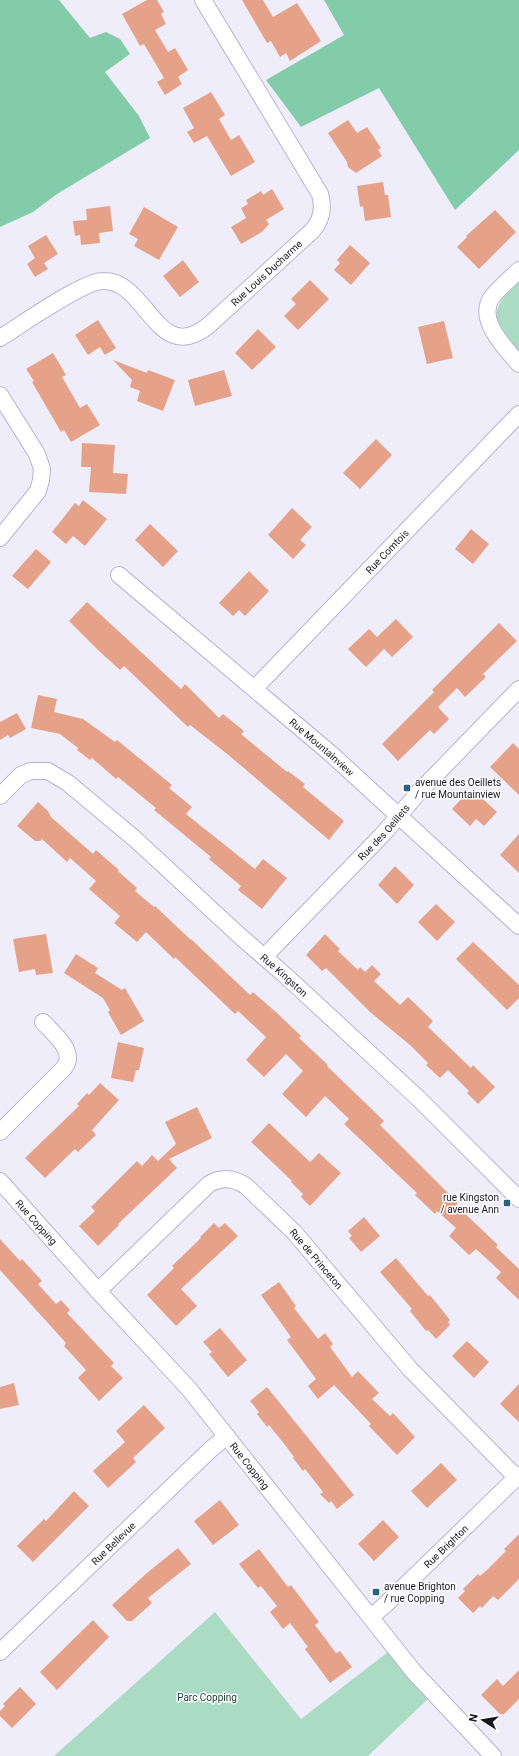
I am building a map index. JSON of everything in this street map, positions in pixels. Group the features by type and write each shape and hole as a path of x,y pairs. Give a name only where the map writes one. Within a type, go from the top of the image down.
{"street":[{"name":"Rue Louis Ducharme","path":"0,338 84,286 102,280 120,284 130,291 156,323 164,330 180,336 192,335 209,325 312,231 318,222 322,206 320,194 203,0"},
{"path":"519,270 492,297 488,305 487,315 493,330 519,364"},
{"path":"0,395 37,454 42,469 38,491 0,538"},
{"name":"Rue Comtois","path":"255,688 519,414"},
{"name":"Rue Mountainview","path":"119,575 255,688 330,753 519,926"},
{"name":"Rue des Oeillets","path":"264,957 384,833 418,793 519,689"},
{"name":"Rue Kingston","path":"0,796 21,775 37,770 48,771 58,776 110,816 418,1098 519,1199"},
{"path":"0,1132 64,1068 68,1062 67,1050 43,1022"},
{"name":"Rue de Princeton","path":"98,1291 209,1184 223,1179 237,1181 246,1186 294,1232 410,1369 518,1476"},
{"name":"Rue Copping","path":"0,1181 98,1291 174,1372 227,1436 424,1683 493,1756"},
{"name":"Rue Bellevue","path":"0,1652 211,1449 227,1436"},
{"name":"Rue Brighton","path":"371,1617 518,1476"}],"green space":[{"path":"0,0 59,0 90,38 106,32 120,39 130,54 105,72 139,116 150,138 57,194 33,212 0,227"},
{"path":"324,0 519,0 519,150 455,210 379,88 301,127 266,80 344,35"},
{"path":"519,281 519,352 502,331 496,316 497,309 501,301"},
{"name":"Parc Copping","path":"215,1612 301,1719 388,1652 428,1699 368,1756 54,1756"}],"building":[{"path":"147,0 157,0 164,12 161,14 166,24 155,30 168,52 175,48 188,70 178,77 182,84 165,95 157,82 164,78 144,44 140,46 122,14"},
{"path":"242,0 263,0 273,17 297,3 321,41 290,61 286,53 280,57 271,41 267,43"},
{"path":"211,92 225,115 219,119 231,140 239,135 255,162 231,176 207,136 194,143 187,132 194,128 183,108"},
{"path":"348,120 357,133 367,127 381,148 378,150 382,156 356,173 348,167 347,162 328,133"},
{"path":"383,182 385,195 388,195 391,217 365,221 363,206 360,207 357,186"},
{"path":"272,189 284,209 266,220 269,224 262,232 241,244 231,227 246,218 241,208 248,204 246,200 261,191 263,195"},
{"path":"110,206 113,231 99,233 100,243 81,245 80,235 75,236 73,221 87,220 86,209"},
{"path":"144,207 178,227 159,260 134,246 138,239 129,234"},
{"path":"495,210 516,232 479,269 457,247 467,237 466,236"},
{"path":"46,235 58,254 44,263 48,269 35,277 27,264 35,258 28,246"},
{"path":"350,245 370,263 351,285 334,270 340,263 337,260"},
{"path":"183,260 199,282 180,297 163,276"},
{"path":"310,280 329,299 298,330 284,316 296,304 291,299"},
{"path":"98,320 116,348 105,355 100,347 88,355 75,335"},
{"path":"444,321 453,358 427,364 418,327"},
{"path":"258,329 276,347 252,370 235,353"},
{"path":"53,353 66,375 62,377 80,408 87,404 100,425 71,442 64,430 61,432 26,369"},
{"path":"113,360 147,373 148,370 175,380 163,411 137,401 140,391 130,387 132,380"},
{"path":"224,370 232,396 195,406 188,380"},
{"path":"376,439 392,455 360,489 343,473"},
{"path":"82,443 115,445 113,473 128,474 126,494 89,492 91,467 81,467"},
{"path":"83,500 107,519 85,546 73,536 66,544 52,532 75,503 79,506"},
{"path":"292,508 312,527 300,540 306,545 293,559 268,535"},
{"path":"150,524 178,551 163,567 135,540"},
{"path":"471,529 489,544 473,564 455,549"},
{"path":"36,549 51,562 28,589 12,576"},
{"path":"249,571 269,591 245,616 239,610 233,616 219,603"},
{"path":"87,602 181,689 185,684 219,718 223,714 244,731 241,734 287,772 288,771 305,784 303,787 344,821 329,840 226,753 190,725 188,727 124,666 120,670 99,651 69,621"},
{"path":"396,619 413,637 392,657 384,649 366,667 348,649 369,629 377,637"},
{"path":"499,623 517,641 483,674 486,677 465,697 457,688 438,707 449,719 434,734 430,730 398,761 382,744 434,692 432,690"},
{"path":"38,695 57,699 54,712 83,719 115,742 117,740 172,785 169,788 192,807 186,814 255,869 263,859 287,878 262,909 238,890 241,886 209,859 211,857 154,810 156,808 118,777 116,779 92,758 90,760 77,750 78,748 60,734 31,728"},
{"path":"17,713 26,729 10,738 8,735 0,740 0,722"},
{"path":"513,743 519,749 519,795 490,767"},
{"path":"473,790 497,812 484,826 476,819 470,826 452,809 464,796 466,798"},
{"path":"38,802 48,811 51,817 93,854 96,850 119,870 118,871 137,888 135,891 154,907 155,906 250,995 253,992 277,1013 301,1036 299,1038 384,1121 380,1125 458,1203 456,1205 498,1245 496,1247 519,1269 519,1300 496,1278 501,1272 476,1249 469,1255 449,1236 456,1228 437,1211 435,1214 415,1195 417,1193 344,1124 349,1119 325,1096 306,1117 282,1094 303,1071 286,1054 264,1077 246,1060 266,1037 238,1011 235,1014 175,957 174,959 146,932 137,942 114,923 120,916 89,889 96,881 70,858 67,862 42,839 40,841 35,841 17,826"},
{"path":"519,834 519,873 500,855"},
{"path":"395,866 414,885 397,904 378,885"},
{"path":"436,904 455,922 437,941 418,922"},
{"path":"46,934 53,973 36,975 35,969 19,972 13,939"},
{"path":"325,934 340,949 338,951 358,970 360,967 365,972 372,965 381,974 374,981 400,1005 408,997 433,1021 428,1027 471,1068 473,1065 495,1087 478,1104 467,1093 469,1091 448,1070 440,1078 426,1065 428,1063 410,1045 370,1012 326,968 322,971 306,955"},
{"path":"473,942 519,985 519,998 507,1010 456,959"},
{"path":"76,954 98,968 95,973 122,990 125,988 144,1021 121,1035 108,1012 110,1010 103,998 64,973"},
{"path":"118,1042 144,1048 139,1070 136,1070 133,1082 111,1078"},
{"path":"100,1083 119,1100 92,1130 96,1135 78,1152 75,1149 45,1178 25,1158 79,1106 77,1104 87,1093 89,1095"},
{"path":"197,1107 212,1138 169,1159 177,1168 118,1224 119,1225 98,1246 79,1226 95,1211 91,1207 137,1161 142,1166 152,1155 158,1161 176,1144 165,1122"},
{"path":"269,1123 310,1162 319,1153 341,1173 310,1206 301,1197 303,1194 291,1182 292,1181 251,1142"},
{"path":"364,1217 380,1236 361,1252 349,1238 352,1236 348,1231"},
{"path":"214,1223 219,1228 225,1223 238,1236 181,1289 197,1306 176,1326 147,1295 174,1268 172,1266"},
{"path":"0,1239 20,1261 22,1259 42,1281 38,1284 56,1304 61,1300 70,1310 67,1313 114,1363 111,1366 123,1378 99,1401 78,1378 86,1370 64,1346 66,1343 0,1270"},
{"path":"396,1258 428,1296 430,1295 450,1320 448,1322 450,1325 436,1339 428,1330 426,1331 410,1311 412,1309 380,1272"},
{"path":"279,1282 296,1306 294,1308 318,1339 325,1333 333,1344 330,1347 352,1377 358,1371 379,1393 372,1399 390,1416 393,1413 415,1437 397,1455 369,1426 371,1424 334,1385 318,1399 308,1386 316,1379 287,1340 291,1337 261,1295"},
{"path":"220,1328 247,1360 228,1377 209,1354 212,1352 203,1342"},
{"path":"467,1341 489,1362 474,1378 452,1356"},
{"path":"14,1383 19,1405 0,1409 0,1387"},
{"path":"519,1384 519,1422 500,1404"},
{"path":"267,1387 354,1495 337,1509 331,1501 329,1503 320,1494 323,1492 305,1469 303,1471 269,1425 267,1427 257,1414 259,1412 250,1401"},
{"path":"144,1405 165,1428 133,1458 136,1462 108,1488 93,1471 125,1442 116,1431"},
{"path":"441,1463 457,1480 427,1508 411,1491"},
{"path":"74,1491 89,1506 33,1562 17,1546 44,1519 46,1521"},
{"path":"220,1500 239,1525 213,1545 194,1521"},
{"path":"383,1520 399,1537 374,1561 358,1544"},
{"path":"519,1534 519,1579 498,1600 493,1596 482,1608 480,1606 473,1613 458,1598 465,1591 463,1589 478,1574 480,1576 487,1570 506,1551 504,1549"},
{"path":"178,1548 191,1564 148,1598 152,1603 132,1621 127,1621 112,1605 148,1572"},
{"path":"259,1549 288,1587 291,1585 319,1622 315,1625 336,1653 340,1651 352,1667 330,1683 305,1649 308,1647 290,1623 283,1629 270,1612 277,1606 261,1586 258,1588 239,1564"},
{"path":"93,1620 109,1637 57,1690 40,1672"},
{"path":"519,1670 519,1699 502,1716 481,1695 497,1679 503,1686"},
{"path":"20,1687 36,1704 12,1728 0,1716 0,1711 5,1706 3,1704"}],"place":[{"name":"avenue des Oeillets / rue Mountainview","path":"407,788"},
{"name":"rue Kingston / avenue Ann","path":"507,1203"},
{"name":"avenue Brighton / rue Copping","path":"376,1592"}]}
